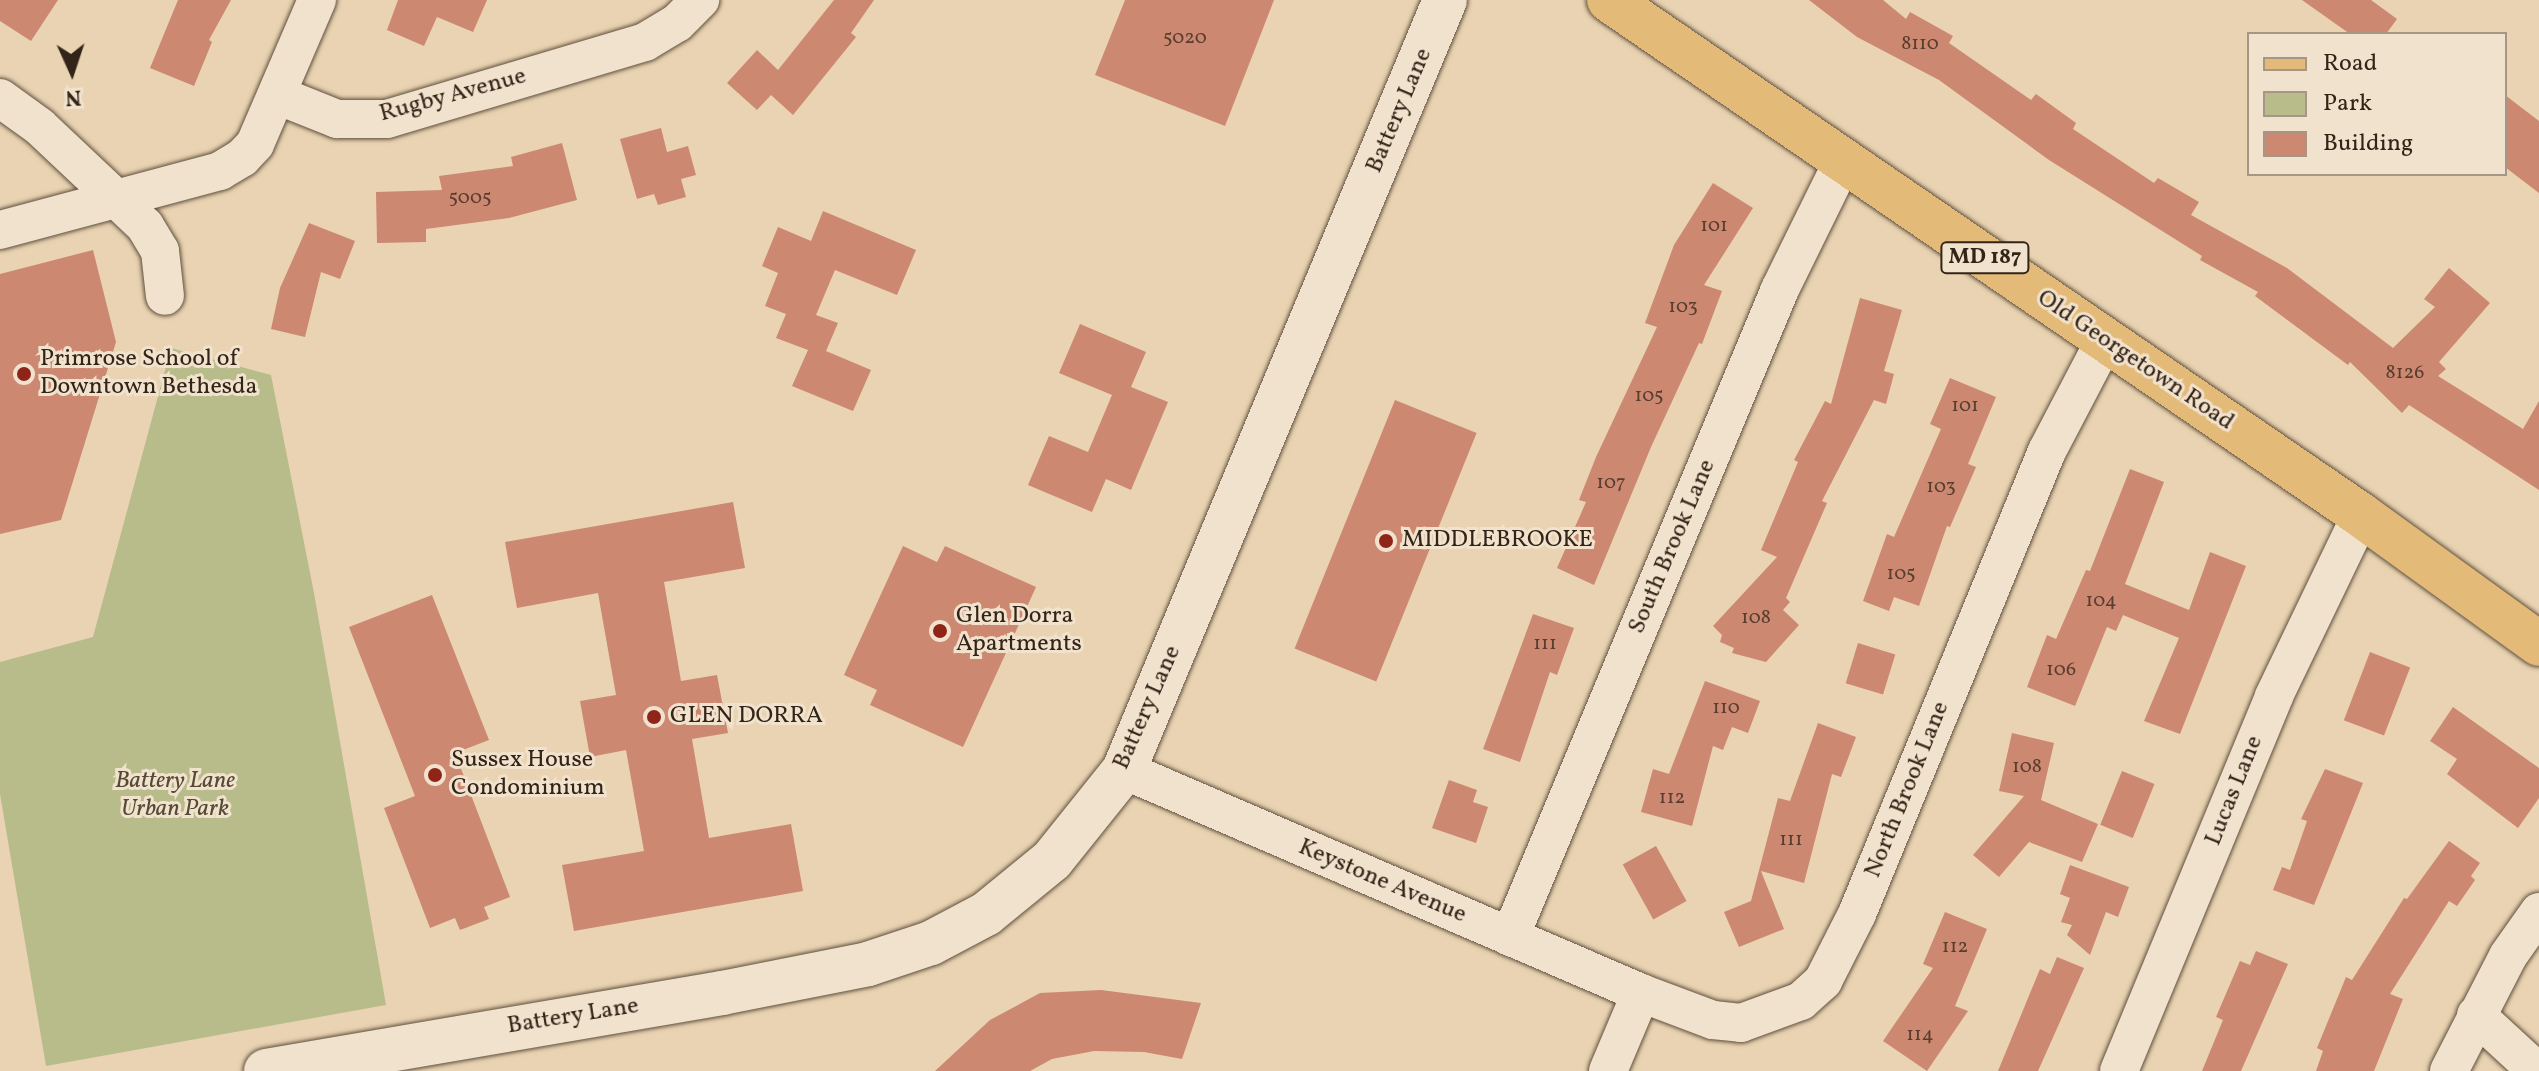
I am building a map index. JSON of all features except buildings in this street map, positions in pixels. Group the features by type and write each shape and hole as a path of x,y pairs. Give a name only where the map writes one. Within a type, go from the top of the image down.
{"main road":[{"name":"Old Georgetown Road","path":"1609,0 2361,515 2539,644"}],"street":[{"path":"0,230 220,171 242,158 255,144 317,0"},
{"name":"Rugby Avenue","path":"277,95 337,119 387,119 645,42 677,23 700,0"},
{"name":"Battery Lane","path":"266,1071 868,964 931,943 986,914 1052,860 1124,770 1445,0"},
{"path":"0,98 40,127 145,226 160,251 165,296"},
{"name":"South Brook Lane","path":"1510,937 1780,289 1843,161"},
{"name":"North Brook Lane","path":"1641,993 1713,1020 1741,1023 1801,1001 1823,981 1857,914 2047,451 2105,340"},
{"name":"Lucas Lane","path":"2119,1071 2274,696 2361,515"},
{"name":"Keystone Avenue","path":"1124,770 1641,993"},
{"path":"2449,1071 2508,956 2539,912"},
{"path":"1608,1071 1641,993"},
{"path":"2476,1015 2537,1071"}],"green space":[{"name":"Battery Lane Urban Park","path":"171,348 271,375 314,593 386,1005 46,1066 0,794 0,662 93,637"}],"place":[{"name":"Primrose School of Downtown Bethesda","path":"24,374"},
{"name":"MIDDLEBROOKE","path":"1386,541"},
{"name":"Glen Dorra Apartments","path":"940,631"},
{"name":"GLEN DORRA","path":"654,717"},
{"name":"Sussex House Condominium","path":"435,775"}]}
